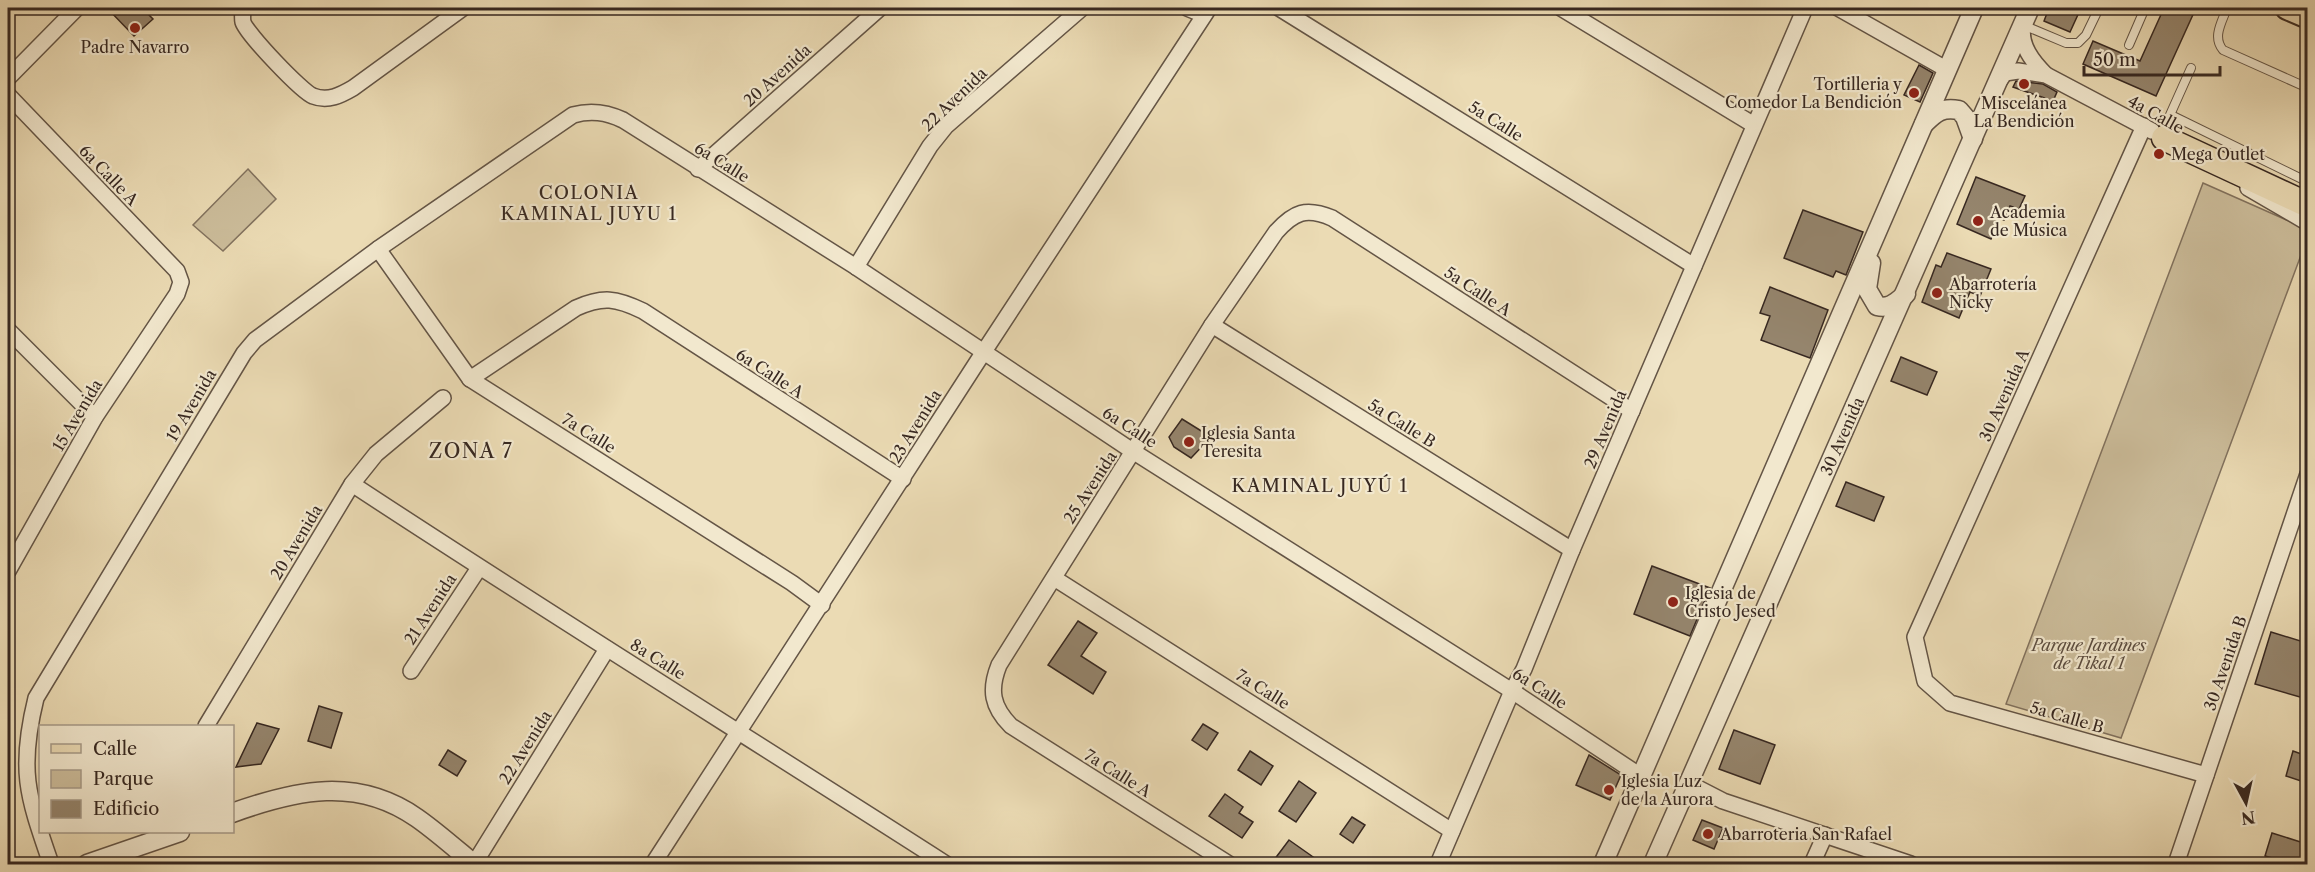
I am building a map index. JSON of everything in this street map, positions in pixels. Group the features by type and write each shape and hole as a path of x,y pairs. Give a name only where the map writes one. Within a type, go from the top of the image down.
{"highway":[{"path":"2175,135 2242,162 2299,190"}],"main road":[{"path":"2287,8 2307,17"}],"street":[{"path":"8,78 77,8"},
{"path":"243,8 243,22 251,34 302,89 314,96 326,99 339,96 353,88 463,8"},
{"name":"20 Avenida","path":"698,169 880,8"},
{"name":"22 Avenida","path":"856,267 930,146 942,131 1082,8"},
{"path":"1187,8 1207,11"},
{"name":"5a Calle","path":"1279,8 1694,266"},
{"path":"1561,8 1754,125"},
{"name":"29 Avenida","path":"1438,864 1512,691 1524,669 1572,550 1805,8"},
{"path":"1838,8 1946,69"},
{"path":"1603,864 1974,8"},
{"name":"30 Avenida","path":"1653,864 2030,8"},
{"name":"23 Avenida","path":"653,864 982,353 1207,11"},
{"name":"4a Calle","path":"2023,25 2021,35 2025,47 2046,75"},
{"name":"4a Calle","path":"1999,81 2005,73 2018,71 2046,75 2175,135 2307,223"},
{"name":"6a Calle A","path":"8,95 177,271 181,282"},
{"path":"1922,126 1938,111 1947,108 1959,110 1965,117 1973,139"},
{"name":"6a Calle","path":"597,112 623,120 856,267 1134,452 1512,691 1642,777"},
{"name":"19 Avenida","path":"39,829 29,799 26,780 29,724 40,689 249,346 378,249 573,115 597,112"},
{"name":"30 Avenida A","path":"1924,681 1916,637 2175,135"},
{"name":"5a Calle A","path":"1301,213 1317,212 1332,218 1632,411"},
{"name":"25 Avenida","path":"995,704 993,684 999,665 1212,325 1276,232 1287,220 1301,213"},
{"path":"1877,232 1867,289 1877,306 1884,308 1892,306 1906,294"},
{"name":"7a Calle","path":"378,249 470,380 822,604"},
{"name":"15 Avenida","path":"8,568 95,417 177,294 181,282"},
{"name":"6a Calle A","path":"470,380 576,308 595,300 616,300 643,311 903,478"},
{"name":"5a Calle B","path":"1212,325 1572,550"},
{"path":"8,330 95,417"},
{"name":"20 Avenida","path":"207,725 352,484 376,453 443,398"},
{"name":"30 Avenida B","path":"2176,864 2307,474"},
{"name":"8a Calle","path":"352,484 479,568 740,731 945,864"},
{"name":"21 Avenida","path":"411,671 479,568"},
{"name":"7a Calle","path":"1054,578 1452,831"},
{"name":"22 Avenida","path":"474,864 607,649"},
{"name":"5a Calle B","path":"1924,681 1950,702 2206,775"},
{"name":"7a Calle A","path":"995,704 1003,718 1020,733 1229,864"},
{"path":"1688,783 1723,801 1911,864"},
{"path":"234,812 303,792 335,791 357,794 383,801 417,818 474,864"},
{"name":"19 Avenida","path":"41,833 51,864"},
{"path":"87,864 146,838 170,833"},
{"path":"1812,864 1824,835"}],"lane":[{"path":"2023,25 2066,43 2078,43 2086,35 2099,8"},
{"path":"2129,45 2145,8"},
{"path":"2227,8 2217,35 2218,44 2223,50 2307,88"},
{"path":"2175,135 2171,115 2191,68"},
{"path":"2171,115 2175,135"}],"green space":[{"path":"248,169 276,199 223,251 193,225"},
{"name":"Parque Jardines de Tikal 1","path":"2203,183 2307,229 2307,239 2121,738 2006,704"}],"building":[{"name":"Padre Navarro","path":"107,8 142,8 153,19 134,36"},
{"path":"2049,8 2081,8 2070,32 2044,21"},
{"path":"2164,8 2196,8 2156,96 2083,64 2093,41 2140,61"},
{"path":"1919,65 1933,73 1920,102 1904,95"},
{"path":"2016,81 2043,84 2057,92 2053,101 2013,87"},
{"path":"1976,177 2025,196 2019,209 2010,206 2004,220 1999,218 1991,239 1957,224"},
{"path":"1803,210 1863,232 1846,275 1836,271 1833,277 1784,258"},
{"path":"1947,253 1991,269 1980,296 1970,292 1959,318 1922,302 1936,265 1941,267"},
{"path":"1770,287 1828,310 1810,358 1761,340 1770,316 1760,313"},
{"path":"1901,357 1937,372 1927,395 1891,381"},
{"name":"Iglesia Santa Teresita","path":"1182,419 1211,437 1191,458 1174,447 1169,437"},
{"path":"1846,482 1884,497 1874,521 1836,506"},
{"name":"Iglesia de Cristo Jesed","path":"1652,566 1710,588 1690,636 1634,614"},
{"path":"1078,621 1097,633 1081,656 1106,672 1093,694 1048,665"},
{"path":"2271,632 2307,643 2307,699 2255,684"},
{"path":"319,706 342,713 331,748 308,741"},
{"path":"257,723 279,729 261,764 236,767"},
{"path":"1203,724 1218,733 1207,750 1192,740"},
{"path":"1734,730 1775,745 1760,784 1719,769"},
{"path":"448,750 466,761 457,776 439,765"},
{"path":"1250,751 1273,766 1261,785 1238,770"},
{"path":"2293,751 2307,756 2307,783 2286,776"},
{"path":"1589,755 1621,775 1610,800 1576,785"},
{"path":"1299,781 1316,793 1296,822 1279,811"},
{"path":"1225,794 1243,807 1239,813 1253,822 1242,838 1209,816"},
{"path":"1352,817 1365,825 1353,843 1340,834"},
{"name":"Abarroteria San Rafael","path":"1702,820 1723,828 1714,849 1693,840"},
{"path":"2272,833 2307,844 2307,864 2294,864 2265,856"},
{"path":"1289,840 1323,864 1271,864"}],"place":[{"name":"Padre Navarro","path":"135,28"},
{"name":"Miscelánea La Bendición","path":"2024,84"},
{"name":"Tortilleria y Comedor La Bendición","path":"1914,93"},
{"name":"Mega Outlet","path":"2159,154"},
{"name":"Academia de Música","path":"1978,221"},
{"name":"Abarrotería Nicky","path":"1937,293"},
{"name":"Iglesia Santa Teresita","path":"1189,442"},
{"name":"Iglesia de Cristo Jesed","path":"1673,602"},
{"name":"Iglesia Luz de la Aurora","path":"1609,790"},
{"name":"Abarroteria San Rafael","path":"1708,834"}],"district":[{"name":"COLONIA KAMINAL JUYU 1","path":"589,203"},
{"name":"ZONA 7","path":"471,451"},
{"name":"KAMINAL JUYÚ 1","path":"1320,486"}]}
